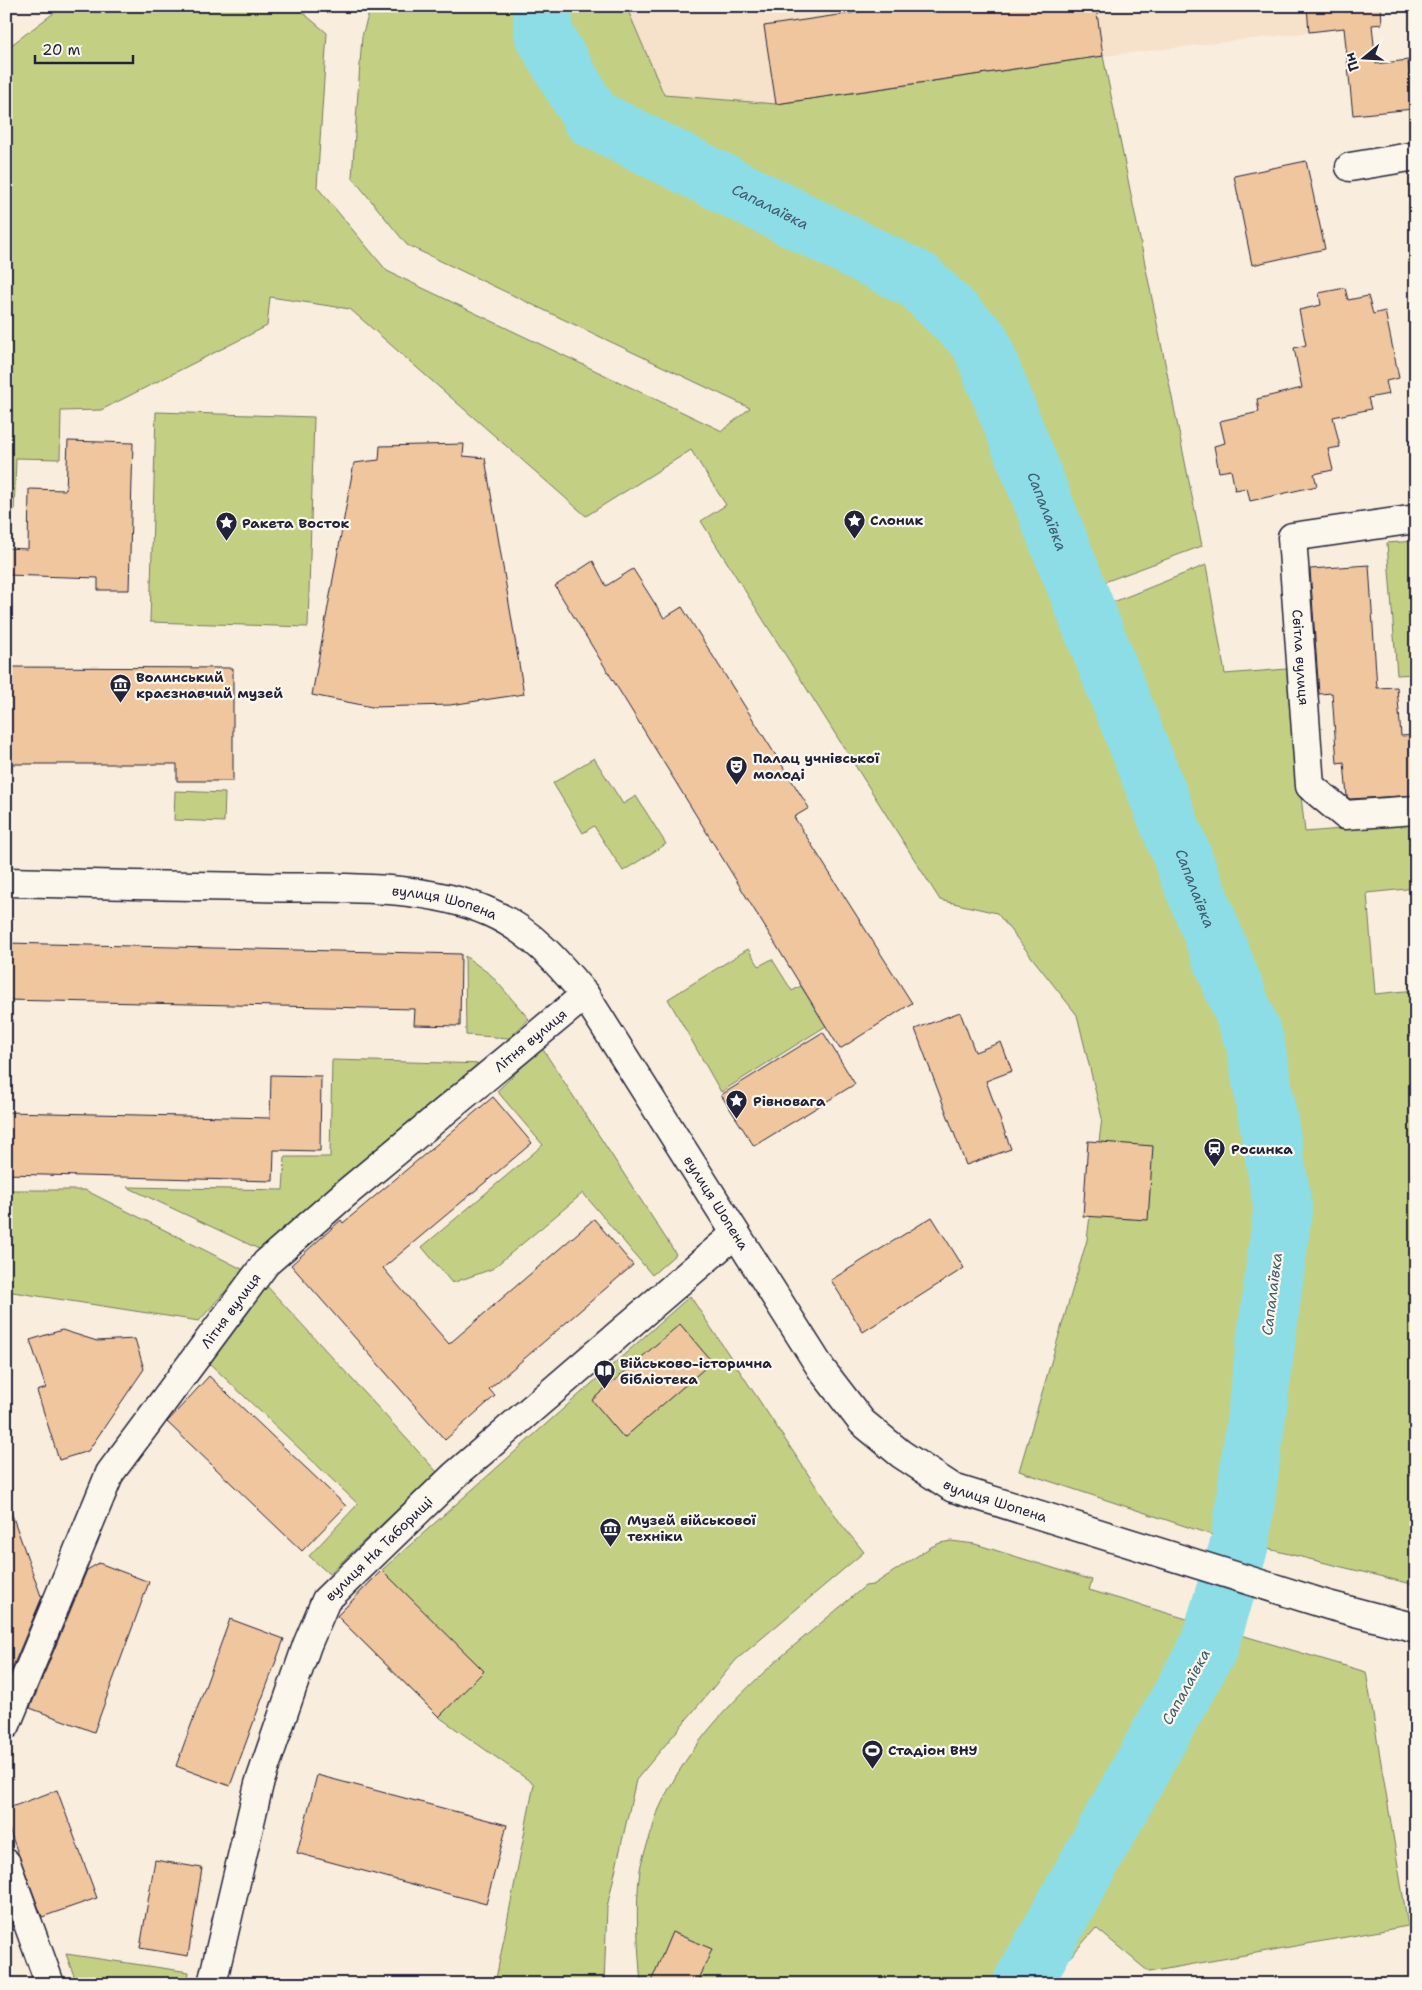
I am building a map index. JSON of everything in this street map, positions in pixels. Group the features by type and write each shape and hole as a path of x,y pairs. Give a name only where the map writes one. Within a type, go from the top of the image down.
{"street":[{"path":"1350,167 1416,156"},
{"name":"Світла вулиця","path":"1416,519 1292,537 1310,786 1345,815 1416,810"},
{"name":"вулиця Шопена","path":"6,882 357,889 456,899 490,912 525,932 554,958 585,995 822,1370 862,1422 901,1454 953,1488 1328,1604 1416,1628"},
{"name":"Літня вулиця","path":"6,1726 110,1473 266,1263 345,1194 585,995"},
{"name":"вулиця На Таборищі","path":"212,1984 259,1784 307,1645 326,1600 455,1475 735,1234"},
{"path":"6,1862 50,1984"}],"shaded area":[{"path":"626,6 1370,6 1372,25 1103,56 776,104 664,95"}],"green space":[{"path":"63,6 295,6 327,33 317,187 387,271 722,431 750,408 407,245 352,177 362,36 371,6 626,6 664,95 776,104 1103,56 1202,546 1099,584 1106,605 1206,565 1225,674 1287,669 1305,832 1416,823 1416,888 1367,893 1375,994 1416,990 1416,1585 1215,1536 1019,1471 1087,1240 1102,1118 1077,1015 997,913 940,900 701,521 726,505 691,450 586,516 350,309 270,297 267,326 101,410 61,411 60,459 16,458 14,511 6,511 6,49"},
{"path":"156,412 314,417 308,627 150,622"},
{"path":"1416,541 1416,674 1397,675 1387,543"},
{"path":"594,758 623,804 636,796 666,844 623,871 594,826 583,833 553,783"},
{"path":"175,791 225,793 224,822 174,820"},
{"path":"748,949 759,966 772,959 792,991 801,986 826,1026 721,1092 668,999"},
{"path":"465,956 491,975 529,1019 509,1038 466,1035"},
{"path":"542,1048 676,1254 652,1275 583,1193 492,1269 452,1283 422,1247 543,1145 497,1091"},
{"path":"332,1060 485,1064 261,1250 127,1187 283,1190 285,1157 330,1157"},
{"path":"6,1190 85,1190 244,1270 199,1321 6,1291"},
{"path":"265,1284 437,1472 329,1574 309,1556 358,1504 207,1361"},
{"name":"Музей військової техніки","path":"690,1296 841,1524 864,1552 736,1660 636,1780 607,1907 604,1984 495,1984 534,1784 439,1717 337,1616 382,1570"},
{"path":"951,1541 975,1544 1092,1580 1089,1590 1366,1672 1408,1926 1149,1972 1096,1928 1055,1974 1051,1984 641,1984 637,1912 641,1865 659,1809 677,1775 698,1743 722,1714 749,1687 865,1586 873,1585 931,1547"},
{"path":"66,1954 189,1972 187,1984 77,1984"}],"building":[{"path":"899,6 1096,6 1103,56 776,104 764,26"},
{"path":"1307,6 1381,6 1382,24 1372,25 1376,64 1408,60 1413,109 1353,115 1344,28 1309,32"},
{"path":"1306,161 1325,249 1252,265 1234,176"},
{"path":"1345,288 1348,300 1368,296 1373,314 1385,311 1399,378 1386,381 1389,394 1368,398 1371,409 1333,417 1340,447 1328,449 1333,470 1314,474 1317,486 1250,501 1247,488 1235,490 1231,470 1219,472 1214,446 1225,443 1220,421 1259,412 1257,399 1302,388 1294,348 1306,345 1299,310 1321,305 1319,293"},
{"path":"68,441 133,443 129,590 98,590 98,578 6,575 6,548 28,549 29,489 66,490"},
{"path":"464,444 463,456 485,458 524,694 450,705 372,707 312,695 354,463 379,460 380,446"},
{"name":"Палац учнівської молоді","path":"593,561 606,586 633,569 664,618 682,607 809,808 794,817 912,1003 840,1049 555,586"},
{"path":"1369,565 1377,688 1397,687 1401,736 1416,735 1416,795 1350,799 1347,797 1344,762 1337,763 1332,693 1319,694 1310,569"},
{"name":"Волинський краєзнавчий музей","path":"6,667 233,668 233,781 177,781 177,764 6,764"},
{"path":"6,943 461,954 460,1026 414,1025 415,1009 6,1000"},
{"path":"960,1012 975,1052 1001,1042 1012,1071 986,1081 1011,1149 966,1165 915,1029"},
{"path":"823,1032 855,1084 754,1146 721,1095"},
{"path":"271,1075 321,1076 320,1151 274,1150 273,1181 6,1174 6,1112 270,1118"},
{"path":"493,1097 532,1143 383,1268 449,1344 594,1219 633,1265 489,1389 495,1396 445,1440 291,1265 341,1220 343,1223"},
{"path":"1088,1141 1153,1146 1148,1220 1083,1216"},
{"path":"932,1217 964,1268 863,1332 831,1280"},
{"path":"680,1324 712,1362 624,1438 592,1400"},
{"path":"62,1330 97,1341 135,1339 144,1369 88,1451 59,1460 37,1391 46,1388 30,1340"},
{"path":"209,1376 346,1506 302,1551 167,1422"},
{"path":"10,1509 41,1596 43,1595 6,1683 6,1510"},
{"path":"99,1563 149,1582 94,1732 30,1708 87,1570"},
{"path":"382,1570 484,1671 439,1717 337,1616"},
{"path":"230,1619 284,1639 230,1786 176,1766"},
{"path":"317,1775 507,1825 486,1904 297,1853"},
{"path":"57,1790 97,1898 42,1917 6,1821 6,1809"},
{"path":"155,1860 202,1868 188,1956 140,1948"},
{"path":"672,1932 712,1949 697,1984 650,1984"}],"waterway":[{"name":"Сапалаївка","path":"542,6 544,35 592,118 919,281 980,341 1255,1042 1283,1208 1240,1543 1209,1646 1022,1984"}],"place":[{"name":"Слоник","path":"854,539"},
{"name":"Ракета Восток","path":"226,542"},
{"name":"Волинський краєзнавчий музей","path":"120,704"},
{"name":"Палац учнівської молоді","path":"737,785"},
{"name":"Рівновага","path":"737,1120"},
{"name":"Росинка","path":"1215,1168"},
{"name":"Військово-історична бібліотека","path":"604,1390"},
{"name":"Музей військової техніки","path":"611,1547"},
{"name":"Стадіон ВНУ","path":"872,1769"}]}
